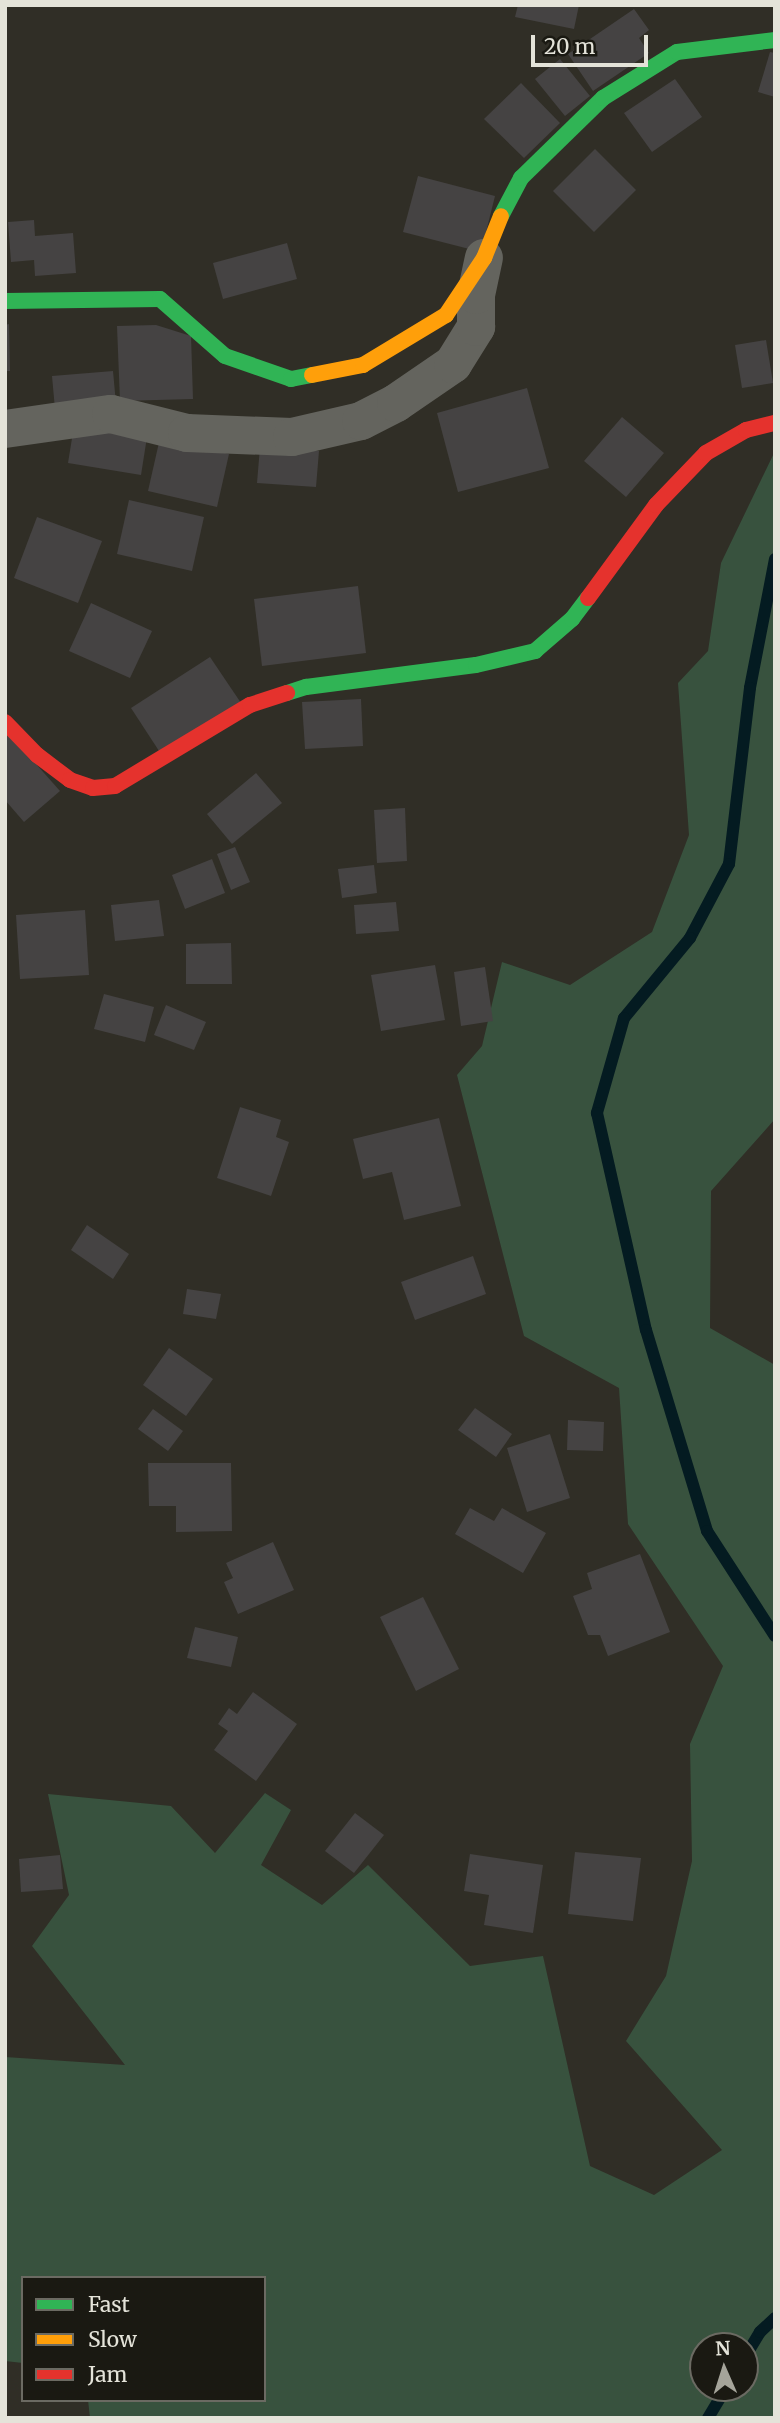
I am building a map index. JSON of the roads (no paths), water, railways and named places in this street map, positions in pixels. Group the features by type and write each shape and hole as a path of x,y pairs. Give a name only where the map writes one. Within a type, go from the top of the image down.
{"street":[{"path":"5,429 111,414 187,433 292,438 361,422 397,403 453,364 476,327 476,295 484,258 510,195 522,178 603,98 677,52 775,40"},
{"path":"5,301 160,299 225,355 291,379 363,365 446,314 484,258"},
{"path":"5,722 37,755 69,780 93,788 116,786 250,705 306,687 476,665 535,651 572,619 656,505 706,453 746,430 775,423"}],"waterway":[{"path":"775,559 750,688 729,864 690,938 624,1018 597,1113 646,1330 707,1531 775,1636"},
{"path":"759,2334 775,2318"},
{"path":"708,2418 718,2402"}]}
